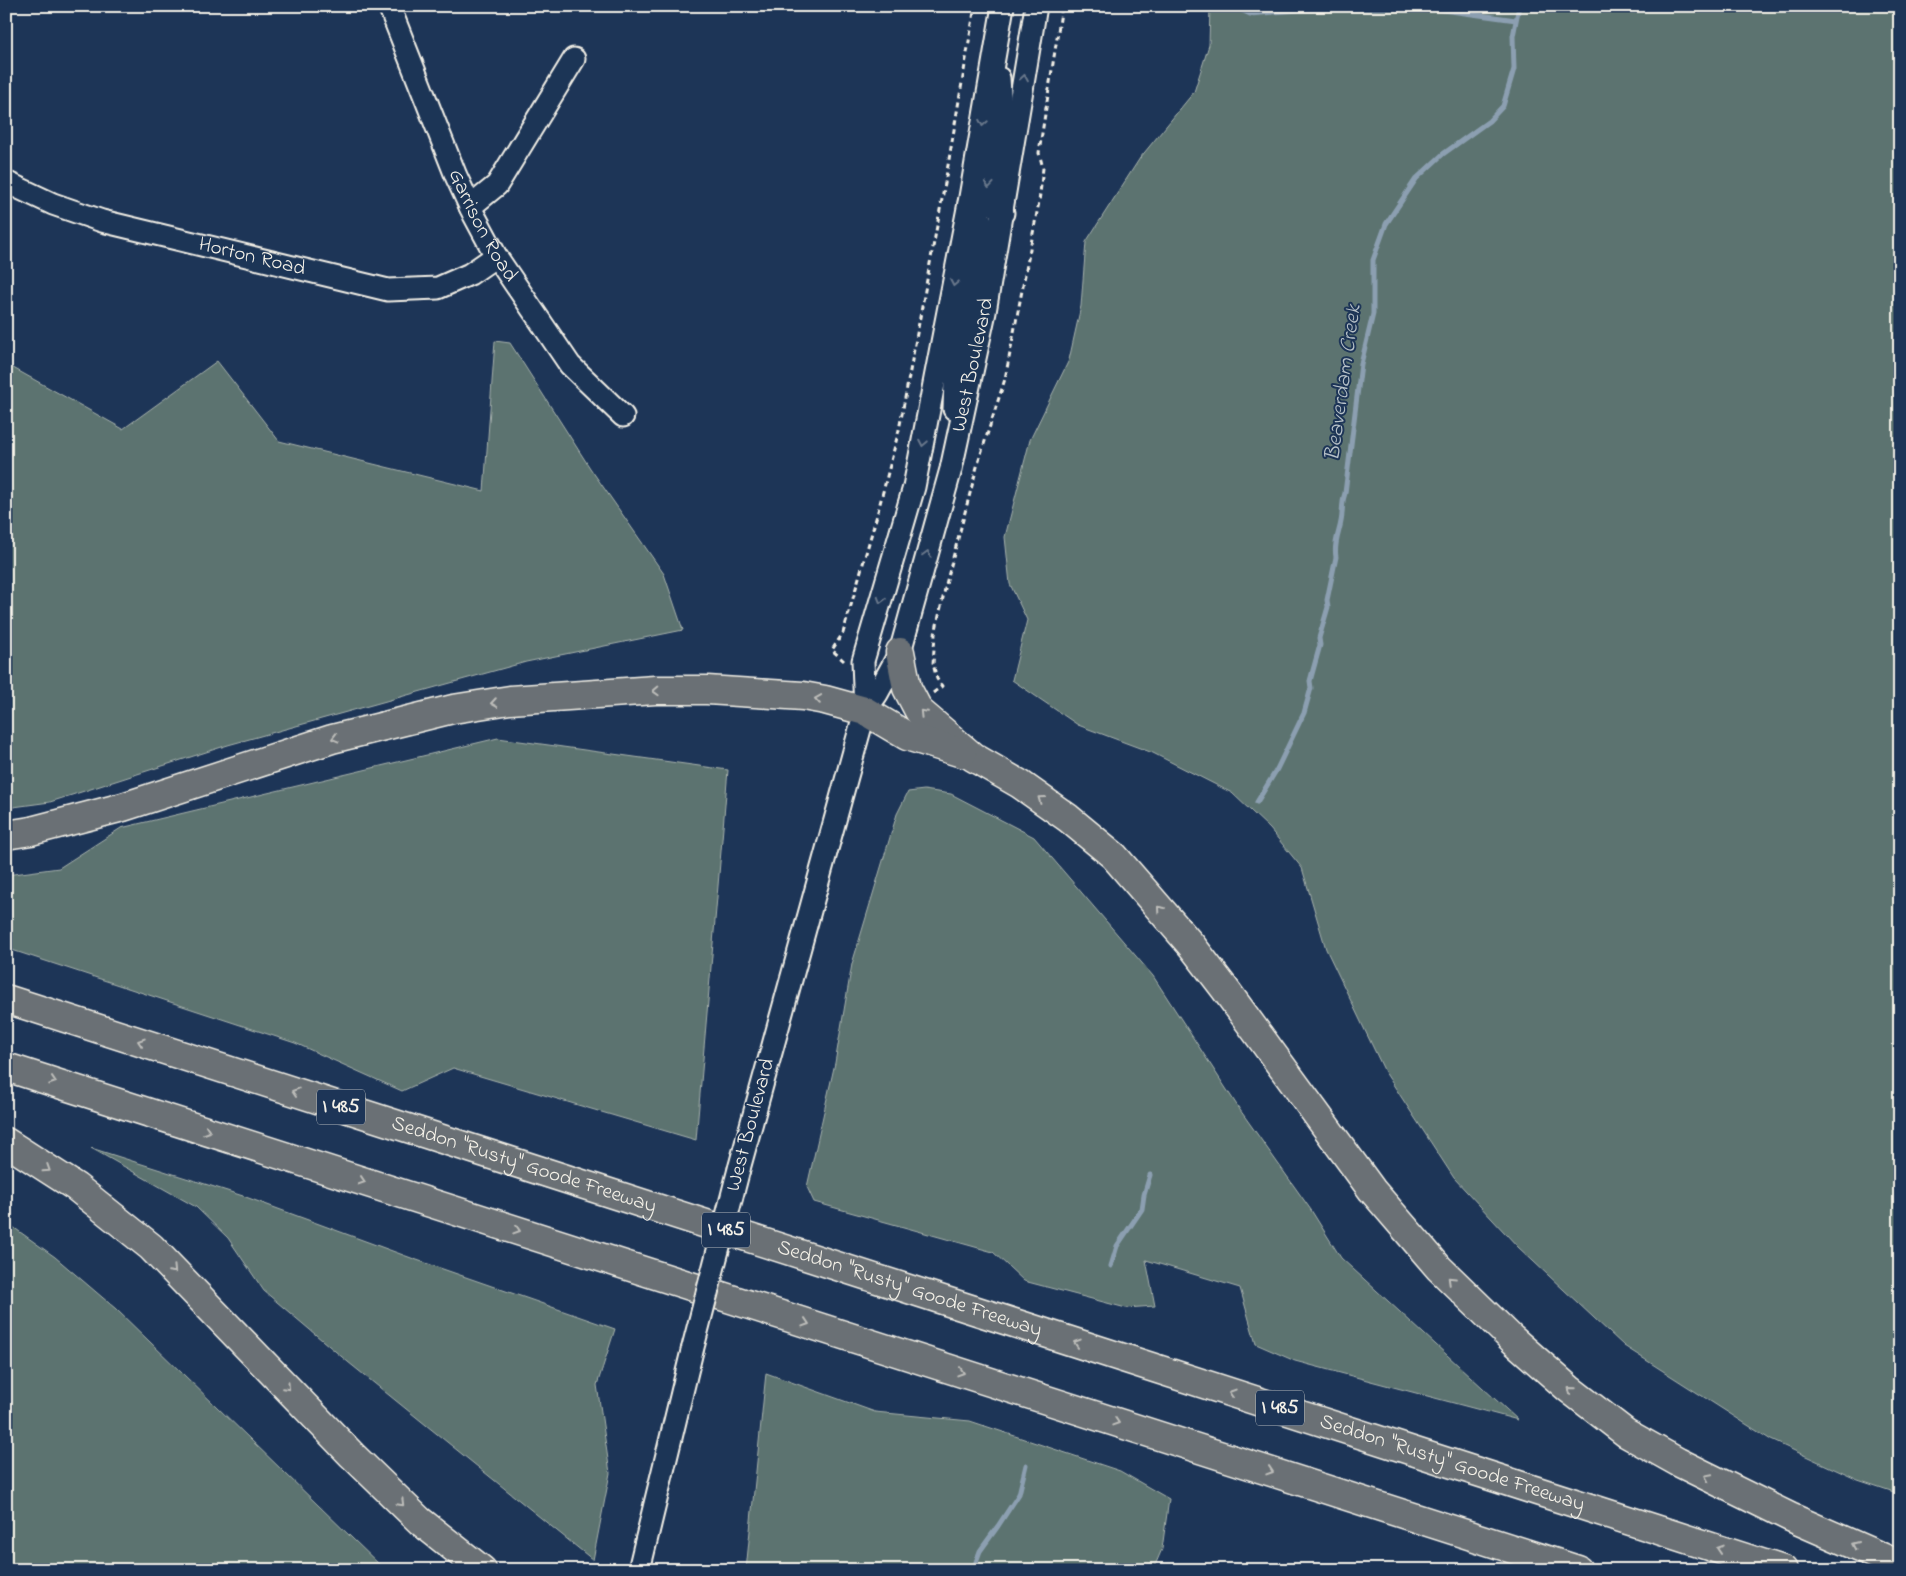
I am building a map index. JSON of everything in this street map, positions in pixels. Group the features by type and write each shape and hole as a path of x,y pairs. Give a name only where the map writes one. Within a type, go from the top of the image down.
{"highway":[{"path":"900,652 908,688 919,711 973,757 1020,784 1068,818 1114,856 1192,946 1372,1190 1439,1268 1512,1339 1569,1389 1626,1433 1678,1462 1790,1517 1900,1565"},
{"path":"6,835 31,831 123,807 332,739 453,709 510,700 655,690 707,690 803,696 865,711 907,736 973,757"},
{"name":"Seddon \"Rusty\" Goode Freeway","path":"6,999 1783,1570"},
{"path":"6,1067 1578,1570"},
{"path":"6,1142 76,1187 151,1247 352,1454 420,1521 482,1570"}],"street":[{"name":"Garrison Road","path":"389,6 434,123 470,207 496,256 570,365 623,416"},
{"name":"West Boulevard","path":"639,1570 739,1169 865,711 863,661 914,487 969,203 1003,6"},
{"name":"West Boulevard","path":"865,711 877,694 900,652 954,457 985,312 1003,213 1036,6"},
{"path":"996,50 1001,108 988,189 991,201 1003,213"},
{"path":"470,207 497,185 574,59"},
{"name":"Horton Road","path":"6,182 53,204 102,221 388,290 438,288 470,274 496,256"},
{"path":"954,457 955,380 981,240 979,213 969,203"}],"path":[{"path":"843,660 832,650 843,634 885,487 899,430 976,6"},
{"path":"930,696 942,686 937,679 933,664 935,634 946,584 978,463 1006,379 1039,202 1043,168 1039,153 1062,6"}],"green space":[{"path":"1210,6 1900,6 1900,1494 1858,1480 1771,1440 1624,1346 1518,1247 1454,1178 1385,1072 1326,949 1302,868 1270,829 1232,793 1153,753 1078,725 1012,680 1027,620 1010,584 1005,537 1030,440 1069,360 1081,306 1086,242 1140,158 1194,92 1209,45"},
{"path":"495,341 510,343 590,468 664,574 683,630 526,662 228,745 50,802 6,808 6,364 123,429 217,361 279,441 484,491"},
{"path":"498,738 728,770 696,1140 453,1068 402,1091 295,1043 6,948 6,875 59,868 121,828"},
{"path":"924,790 951,794 1034,837 1153,976 1240,1110 1311,1210 1341,1258 1518,1420 1295,1361 1256,1344 1240,1288 1146,1260 1155,1306 1126,1308 1024,1281 993,1252 814,1202 807,1187 835,1063 852,964 897,814 908,792"},
{"path":"91,1148 243,1196 414,1259 615,1329 597,1385 610,1473 593,1560 348,1362 264,1291 228,1238 196,1207"},
{"path":"6,1222 55,1257 116,1309 385,1570 6,1570"},
{"path":"766,1373 875,1412 970,1421 1120,1471 1169,1499 1162,1549 1153,1570 746,1570"}],"waterway":[{"path":"1233,6 1250,14 1299,10 1421,7 1516,20"},
{"name":"Beaverdam Creek","path":"1257,802 1277,769 1304,713 1311,688 1310,681 1328,607 1327,600 1342,519 1361,364 1373,314 1373,260 1386,224 1416,179 1443,154 1489,121 1503,106 1514,69 1513,36 1519,6"},
{"path":"1883,6 1900,13"},
{"name":"Beaverdam Creek","path":"1111,1266 1117,1246 1142,1209 1150,1175"},
{"name":"Beaverdam Creek","path":"973,1570 980,1551 1019,1494 1026,1465"}]}
